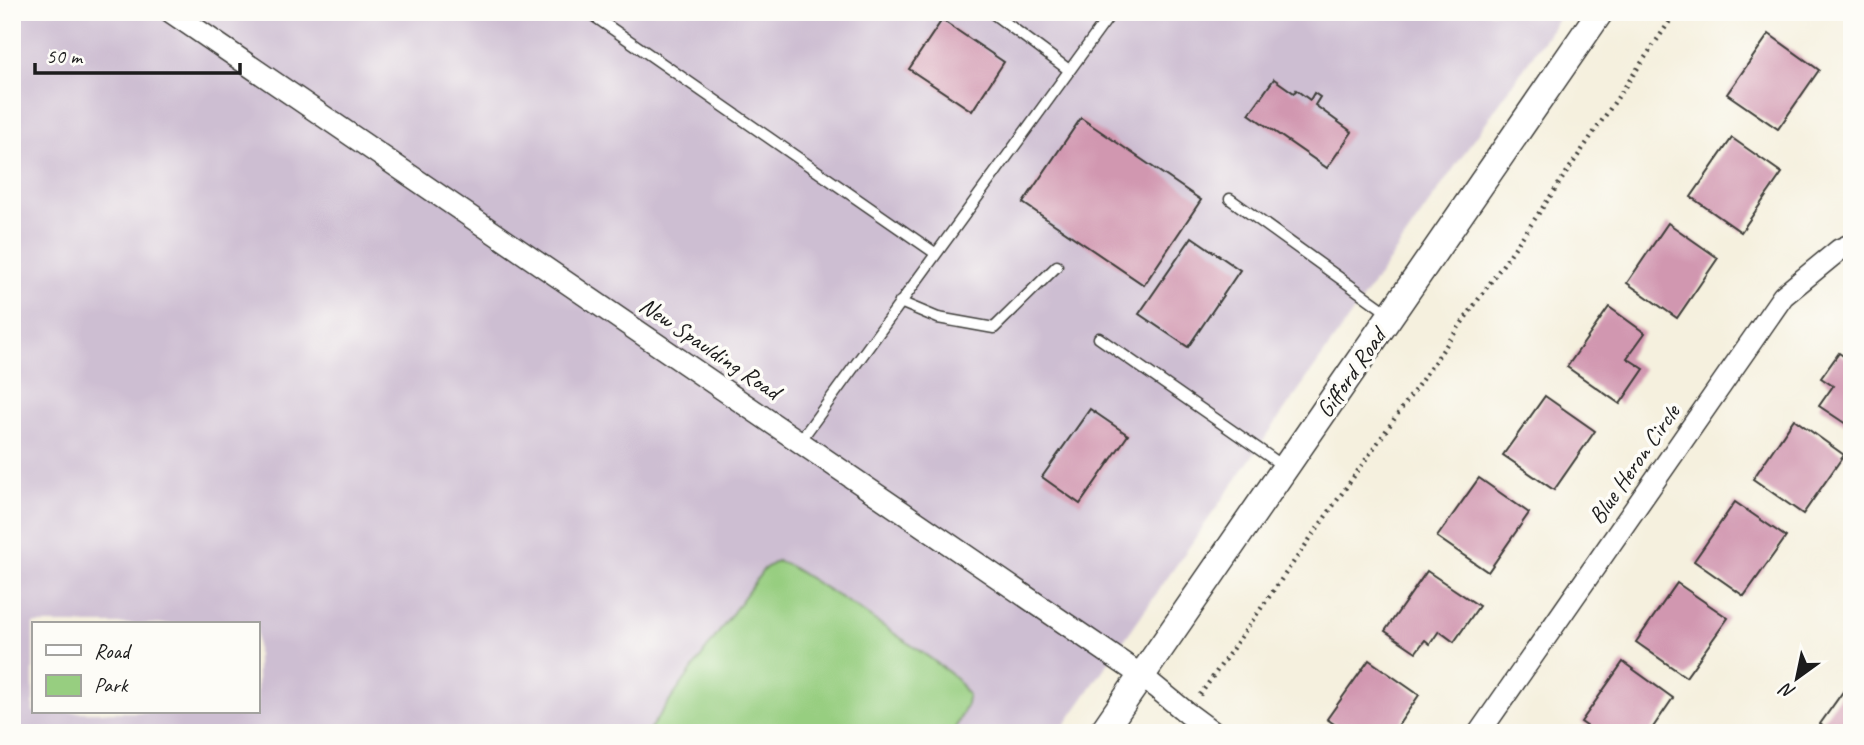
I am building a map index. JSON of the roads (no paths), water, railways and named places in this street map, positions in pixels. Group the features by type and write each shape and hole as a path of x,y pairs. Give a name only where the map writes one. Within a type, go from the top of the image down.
{"street":[{"name":"New Spaulding Road","path":"171,12 1142,676 1214,733"},
{"name":"Gifford Road","path":"1102,733 1600,12"},
{"name":"Blue Heron Circle","path":"1479,733 1783,296 1839,250 1852,244"}],"lane":[{"path":"588,12 935,253"},
{"path":"990,12 1069,70"},
{"path":"800,442 1112,12"},
{"path":"1230,199 1391,315"},
{"path":"900,302 938,318 994,328 1057,265"},
{"path":"1099,338 1286,468"}]}
